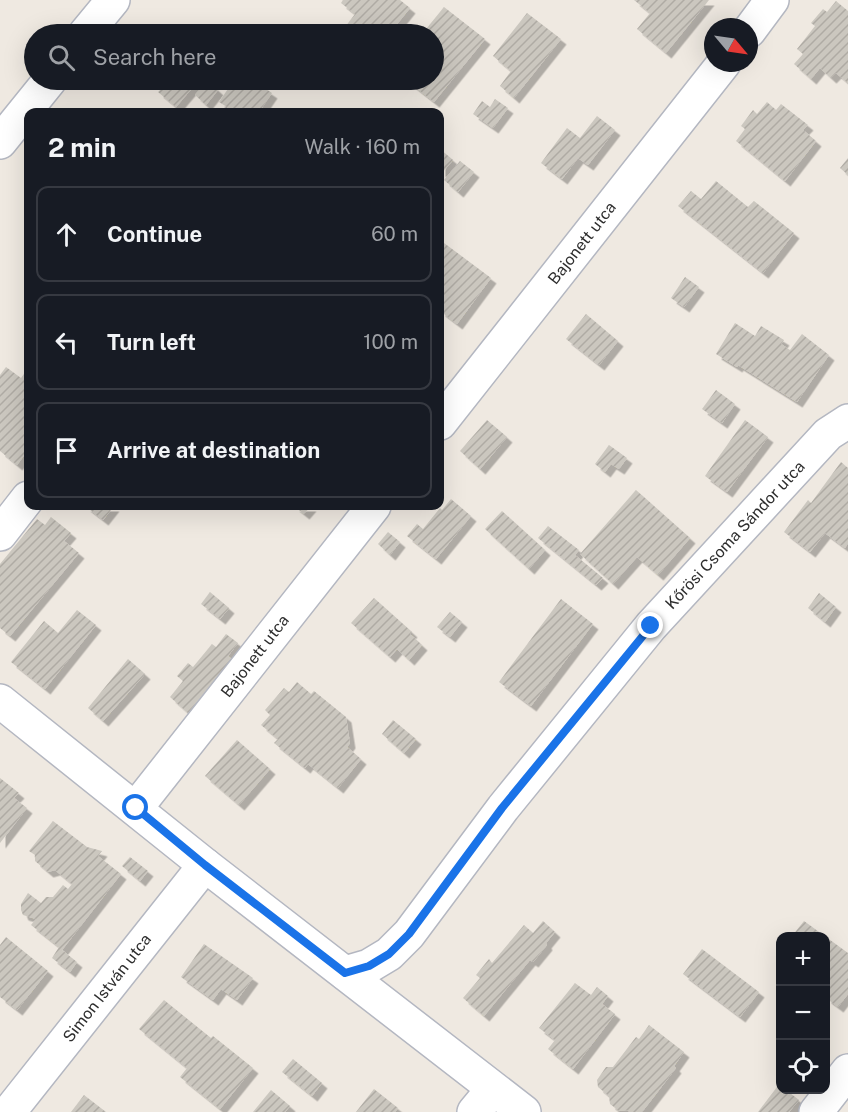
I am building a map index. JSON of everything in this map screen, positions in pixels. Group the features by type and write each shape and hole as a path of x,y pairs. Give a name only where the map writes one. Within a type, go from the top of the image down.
{"street":[{"path":"93,24 113,0"},
{"path":"758,19 772,0"},
{"name":"Bajonett utca","path":"444,418 717,72"},
{"path":"27,108 42,90"},
{"path":"0,142 24,112"},
{"name":"Kőrösi Csoma Sándor utca","path":"345,973 369,966 389,954 409,934 502,808 651,626 828,434 848,421"},
{"path":"0,534 24,503"},
{"name":"Bajonett utca","path":"136,808 371,510"},
{"path":"0,701 205,865 345,973 484,1100 524,1112"},
{"name":"Simon István utca","path":"9,1112 205,865"},
{"path":"816,1112 848,1071"}],"building":[{"path":"343,0 400,0 410,8 397,24 347,24 355,14 341,3"},
{"path":"634,0 709,0 666,53 637,29 650,13"},
{"path":"836,1 848,11 848,83 836,73 831,78 820,68 811,79 794,64 803,54 797,49 815,26 811,23 823,9 827,12"},
{"path":"444,7 485,39 444,90 444,24 430,24"},
{"path":"527,13 561,39 514,98 500,86 511,71 493,56"},
{"path":"160,90 190,90 176,107 158,92"},
{"path":"199,90 218,90 206,105 195,95"},
{"path":"227,90 268,90 272,93 262,108 229,108 219,102"},
{"path":"419,90 444,90 434,102"},
{"path":"495,99 508,108 493,128 473,114 482,101 490,107"},
{"path":"767,102 776,110 781,104 808,125 803,130 816,141 785,181 736,141 745,129 741,126 753,110 757,114"},
{"path":"597,116 615,130 588,165 578,158 562,179 541,163 567,128 580,138"},
{"path":"444,152 453,160 444,171"},
{"path":"848,158 848,175 840,168"},
{"path":"460,161 474,172 458,192 444,180"},
{"path":"716,181 748,207 754,201 794,233 763,273 678,206 691,191 701,199"},
{"path":"444,243 491,278 457,324 444,314"},
{"path":"685,277 699,287 684,307 671,298"},
{"path":"586,314 618,341 599,365 566,339"},
{"path":"735,323 755,336 761,326 784,340 781,344 790,350 802,334 829,355 797,402 716,354"},
{"path":"6,367 21,378 24,374 24,455 17,465 0,451 0,375"},
{"path":"716,390 735,404 722,423 702,409"},
{"path":"487,420 507,437 480,469 460,451"},
{"path":"745,420 768,437 727,492 705,476"},
{"path":"609,445 627,458 619,469 611,464 605,472 595,464"},
{"path":"841,462 848,468 848,543 845,548 825,533 810,552 784,532 808,500 811,503"},
{"path":"636,490 690,538 658,575 637,557 613,584 580,554"},
{"path":"451,499 471,516 436,559 407,536 417,524 423,529 438,510 444,510"},
{"path":"90,510 111,510 103,520"},
{"path":"502,511 545,550 529,569 485,529"},
{"path":"51,517 71,533 64,541 79,553 10,636 0,628 0,564 37,519 45,525"},
{"path":"548,526 579,550 575,555 603,578 596,585 538,538"},
{"path":"388,532 400,542 390,555 378,544"},
{"path":"210,592 229,608 220,619 201,604"},
{"path":"819,593 836,607 825,622 808,608"},
{"path":"374,598 412,632 410,634 422,645 409,660 397,649 390,657 351,623"},
{"path":"561,599 593,624 531,706 499,682"},
{"path":"77,610 96,625 45,689 11,662 44,621 58,633"},
{"path":"450,612 462,622 450,637 437,627"},
{"path":"226,634 238,643 228,656 235,662 224,677 220,673 188,713 170,697 183,681 177,676 188,663 193,667 212,644 216,647"},
{"path":"128,659 145,674 103,721 88,708"},
{"path":"297,682 311,694 314,691 346,717 350,743 347,747 361,759 338,788 308,764 305,768 274,743 278,739 261,725 270,715 265,710 284,688 289,692"},
{"path":"393,720 416,739 404,753 382,734"},
{"path":"237,740 270,769 239,805 205,776"},
{"path":"0,778 19,793 14,798 27,808 0,843"},
{"path":"53,821 87,847 102,851 98,856 121,874 62,950 77,962 70,972 52,958 59,947 31,925 36,919 23,915 21,910 21,904 28,893 41,903 46,897 53,897 63,885 68,889 72,884 55,870 48,872 35,861 35,855 29,851"},
{"path":"130,857 148,871 140,881 122,866"},
{"path":"543,921 555,932 546,943 547,945 533,962 530,960 484,1016 463,998 480,978 476,975 489,959 492,963 524,925 533,933"},
{"path":"804,921 819,932 795,932"},
{"path":"6,937 48,971 17,1010 0,997 0,945"},
{"path":"830,940 848,953 848,994 838,1007 830,1001"},
{"path":"204,944 253,978 237,1000 221,989 213,1000 181,977"},
{"path":"702,949 759,992 740,1017 683,974"},
{"path":"575,983 591,995 597,987 608,996 602,1004 615,1014 573,1069 548,1049 555,1040 539,1028"},
{"path":"164,1000 253,1068 220,1109 180,1077 187,1068 139,1029"},
{"path":"649,1025 684,1052 674,1066 676,1068 642,1112 619,1111 610,1104 609,1096 598,1087 597,1080 606,1067 613,1067 636,1037 639,1039"},
{"path":"293,1059 322,1083 312,1096 282,1072"},
{"path":"776,1088 776,1094 791,1094 799,1100 789,1112 758,1112"},
{"path":"374,1089 398,1108 395,1112 356,1112"},
{"path":"271,1090 290,1106 285,1112 253,1112"},
{"path":"84,1095 106,1112 71,1112"}],"route":[{"path":"136,808 205,865 345,973 369,966 389,954 409,934 502,808 651,626"}]}
